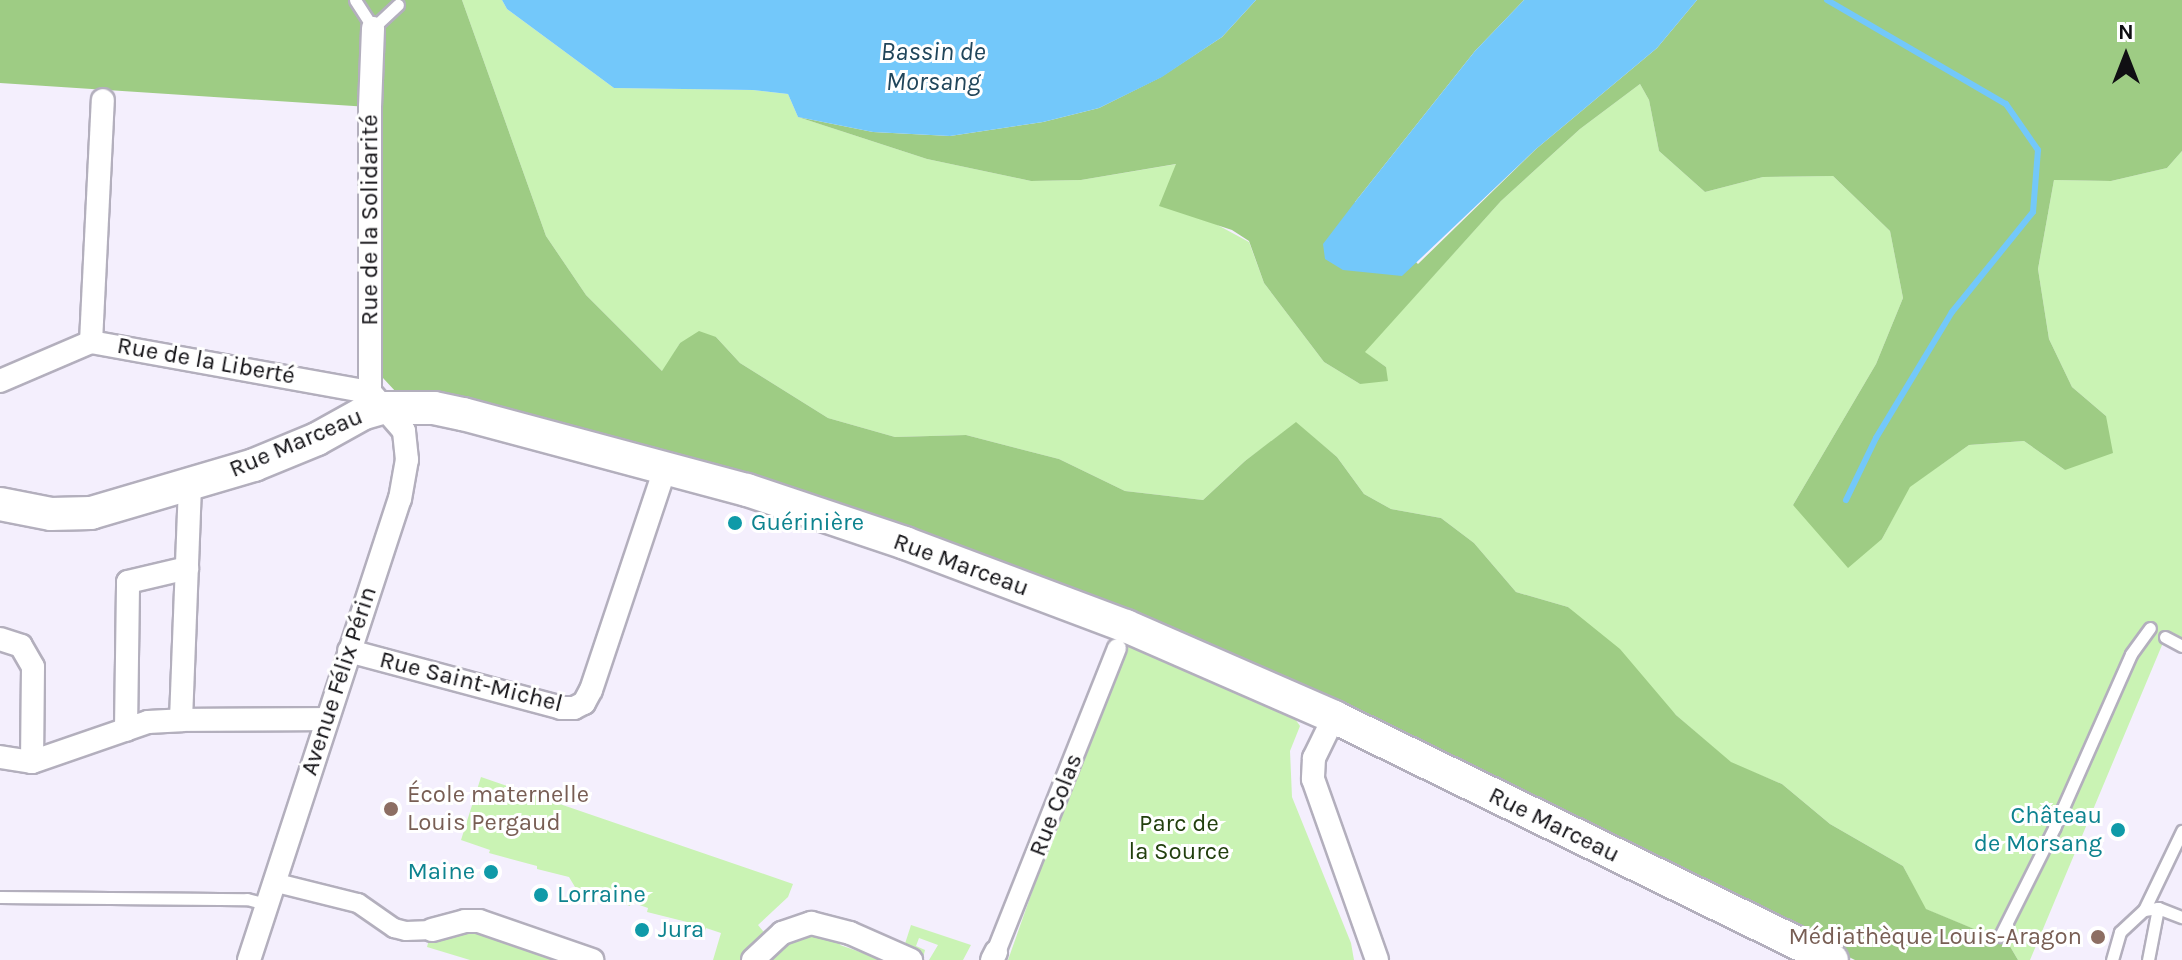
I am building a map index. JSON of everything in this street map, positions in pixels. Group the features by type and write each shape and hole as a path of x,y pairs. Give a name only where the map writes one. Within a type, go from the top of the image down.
{"main road":[{"name":"Rue Marceau","path":"0,504 51,514 81,514 133,503 317,439 376,400 463,414 747,490 964,565 1126,626 1334,717 1832,960"}],"street":[{"name":"Rue de la Solidarité","path":"373,28 376,400"},
{"path":"91,342 103,100"},
{"name":"Rue de la Liberté","path":"0,381 91,342 376,400"},
{"name":"Avenue Félix Périn","path":"249,960 400,499 407,460 404,431 376,400"},
{"name":"Rue Saint-Michel","path":"349,651 561,708 574,708 584,703 665,469"},
{"path":"181,720 190,485"},
{"path":"126,730 128,582 187,568"},
{"path":"0,639 21,646 33,667 32,762"},
{"name":"Rue Colas","path":"994,956 1117,648"},
{"path":"1334,717 1314,758 1313,779 1377,960"},
{"path":"0,757 32,762 148,722 327,719"},
{"path":"273,882 358,903 394,928 406,931 432,930 465,921 479,921 592,960"},
{"path":"753,960 782,933 811,923 838,929 911,960"}],"lane":[{"path":"355,0 373,28 398,5"},
{"path":"2000,936 2054,828 2131,654 2150,628"},
{"path":"2165,637 2182,646"},
{"path":"2112,960 2120,932 2144,910 2182,831"},
{"path":"0,897 247,899 266,904"},
{"path":"2144,910 2158,908 2182,917"},
{"path":"2148,960 2158,908"}],"green space":[{"path":"0,0 462,0 546,236 586,295 662,371 680,343 699,331 716,337 740,363 828,418 895,437 966,435 1059,459 1125,491 1203,500 1245,461 1296,422 1337,457 1364,494 1391,509 1441,518 1474,543 1516,592 1568,607 1620,649 1676,715 1731,762 1782,784 1830,824 1903,866 1926,909 2008,943 2018,960 1855,960 1189,637 397,393 383,378 382,114 369,107 0,83"},
{"path":"462,0 502,0 507,9 614,88 753,90 788,94 798,117 927,159 1031,181 1081,180 1177,164 1212,222 1249,242 1264,283 1324,362 1360,384 1386,367 1364,352 1501,201 1580,129 1640,84 1649,100 1659,151 1705,192 1763,177 1833,176 1890,231 1903,298 1876,364 1793,505 1882,539 1909,487 1969,445 2024,441 2065,470 2106,416 2072,387 2049,339 2038,269 2054,180 2111,181 2167,168 2182,151 2182,646 2165,638 2030,960 2018,960 2008,943 1925,909 1903,866 1830,824 1782,784 1731,763 1676,715 1568,607 1516,592 1474,543 1441,518 1391,509 1364,494 1337,457 1296,423 1245,461 1203,500 1125,491 1059,459 966,435 895,437 828,418 740,363 716,337 680,343 663,372 586,295 546,236"},
{"path":"1256,0 1524,0 1475,51 1355,202 1418,264 1536,149 1657,48 1697,0 2182,0 2182,151 2167,168 2111,181 2054,180 2038,269 2049,339 2072,387 2106,416 2113,453 2065,470 2024,441 1969,445 1910,487 1882,539 1848,568 1793,505 1876,364 1903,298 1890,231 1833,176 1763,177 1705,192 1659,151 1649,100 1640,84 1580,129 1501,201 1365,352 1386,367 1388,381 1360,384 1324,362 1264,283 1249,241 1232,230 1159,206 1176,164 1081,180 1031,181 927,159 798,117 873,132 950,136 1043,122 1099,108 1161,77 1222,37"},
{"name":"Parc de la Source","path":"1130,637 1287,707 1300,726 1290,751 1292,797 1351,943 1354,960 1008,960 1067,793"},
{"path":"481,777 793,884 788,897 758,925 768,937 743,960 713,960 721,933 706,928 705,931 690,926 691,923 647,912 648,908 631,902 630,906 605,897 603,901 589,897 591,892 575,887 569,877 489,853 490,850 461,840"},
{"path":"911,925 971,945 963,960 929,960 938,945 919,938 916,946 925,950 923,958 903,950"},
{"path":"464,927 574,960 470,960 427,947 430,936"},
{"path":"812,931 843,941 840,945 883,960 765,960 788,941"}],"water":[{"name":"Bassin de Morsang","path":"502,0 1256,0 1222,37 1162,77 1099,108 1043,122 950,136 873,132 798,117 788,94 753,90 614,88 507,9"},
{"path":"1524,0 1697,0 1657,48 1536,149 1402,276 1343,270 1325,259 1323,244 1355,202 1475,51"}],"waterway":[{"path":"1827,0 2006,104 2038,150 2033,212 1952,312 1876,438 1846,500"}],"place":[{"name":"Guérinière","path":"735,523"},
{"name":"École maternelle Louis Pergaud","path":"391,809"},
{"name":"Château de Morsang","path":"2118,830"},
{"name":"Maine","path":"491,872"},
{"name":"Lorraine","path":"541,895"},
{"name":"Jura","path":"642,930"},
{"name":"Médiathèque Louis-Aragon","path":"2098,937"}]}
